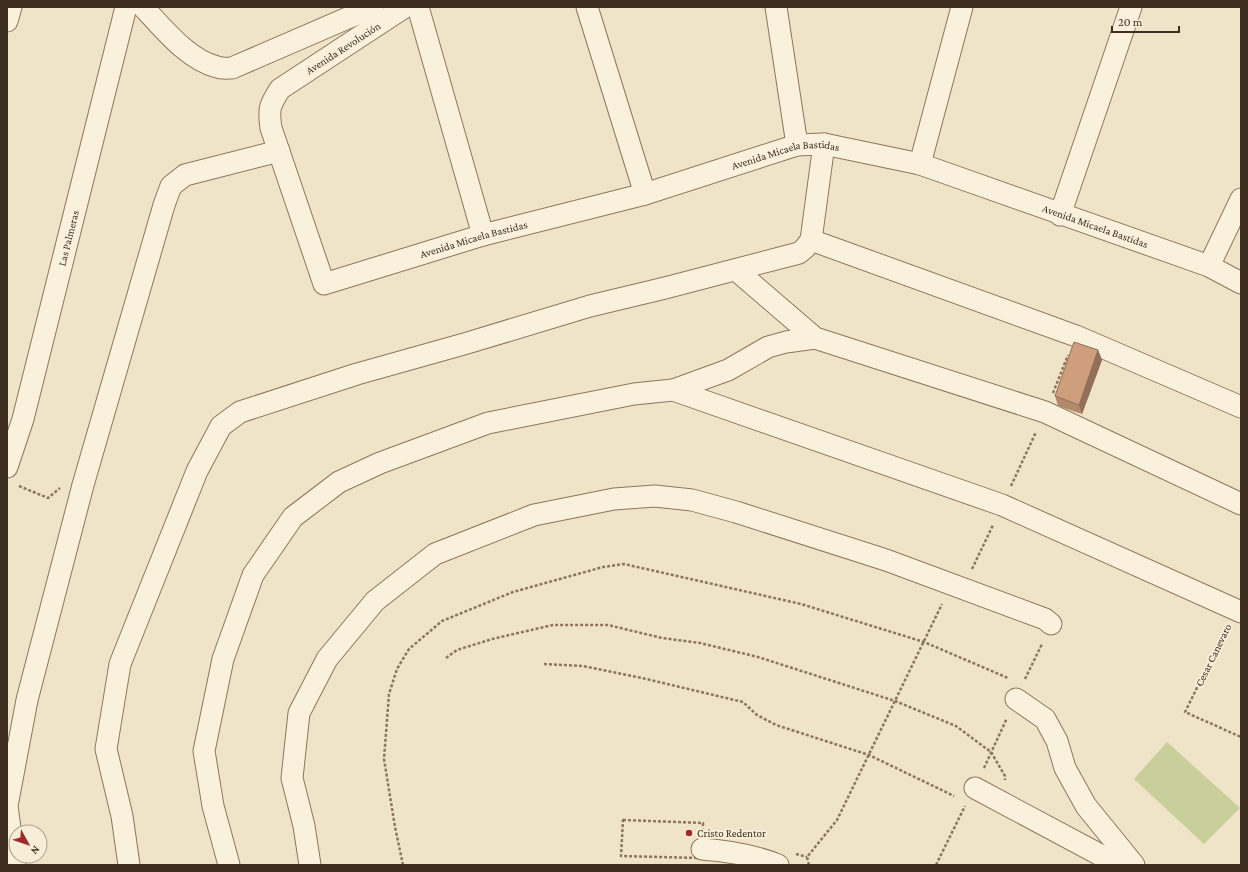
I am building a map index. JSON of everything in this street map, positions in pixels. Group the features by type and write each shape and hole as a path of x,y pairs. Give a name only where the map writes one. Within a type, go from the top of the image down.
{"street":[{"path":"7,21 10,7"},
{"name":"Las Palmeras","path":"10,476 126,7"},
{"path":"143,7 192,55 207,64 218,68 232,68 373,7"},
{"name":"Avenida Revolución","path":"279,150 271,128 269,113 273,100 280,89 405,7"},
{"path":"418,7 483,235"},
{"path":"587,7 645,194"},
{"path":"776,7 797,145"},
{"path":"920,164 962,7"},
{"path":"1060,215 1131,7"},
{"path":"129,865 122,816 106,749 120,664 197,471 221,426 240,412 357,374 590,306 799,253 811,240 824,144"},
{"name":"Avenida Micaela Bastidas","path":"279,150 324,284 483,235 645,194 797,145 824,144 920,164 1060,215 1209,266 1241,283"},
{"path":"14,865 7,806 27,700 83,485 164,205 171,186 185,174 279,150"},
{"path":"1209,266 1241,199"},
{"path":"811,240 1076,336 1241,407"},
{"path":"736,270 816,338 1045,412 1241,504"},
{"path":"229,865 213,806 204,751 223,659 253,575 293,517 339,482 380,463 488,423 634,394 673,390 728,370 768,347 786,342 816,338"},
{"path":"673,390 1002,505 1239,607"},
{"path":"310,865 304,826 292,778 299,713 327,659 375,601 435,554 534,516 614,499 655,496 692,500 736,512 886,560 1044,619 1051,624"},
{"path":"1020,692 1045,719 1057,741 1065,768 1086,806 1134,865"},
{"path":"971,795 1006,804 1119,865"},
{"path":"702,849 729,851 765,860 778,865"}],"path":[{"path":"10,476 48,498 68,481 83,485"},
{"path":"403,865 394,827 384,759 389,694 397,669 409,649 442,621 513,592 603,567 624,564 808,606 924,642 1020,692"},
{"name":"Cesar Canevaro","path":"1239,607 1185,712 1241,737"},
{"path":"936,865 992,752 1051,624"},
{"path":"446,658 457,650 492,639 553,625 608,625 662,638 700,643 758,657 895,700 956,726 992,752 1005,776 1006,804"},
{"path":"544,664 590,668 642,678 742,702 757,715 776,725 869,755 971,795"},
{"path":"623,820 703,823 702,849 702,858 621,856 623,820"}],"green space":[{"path":"1167,742 1240,808 1204,844 1134,779"}],"building":[{"path":"1074,342 1098,350 1079,405 1055,396"}],"place":[{"name":"Cristo Redentor","path":"689,833"}]}
